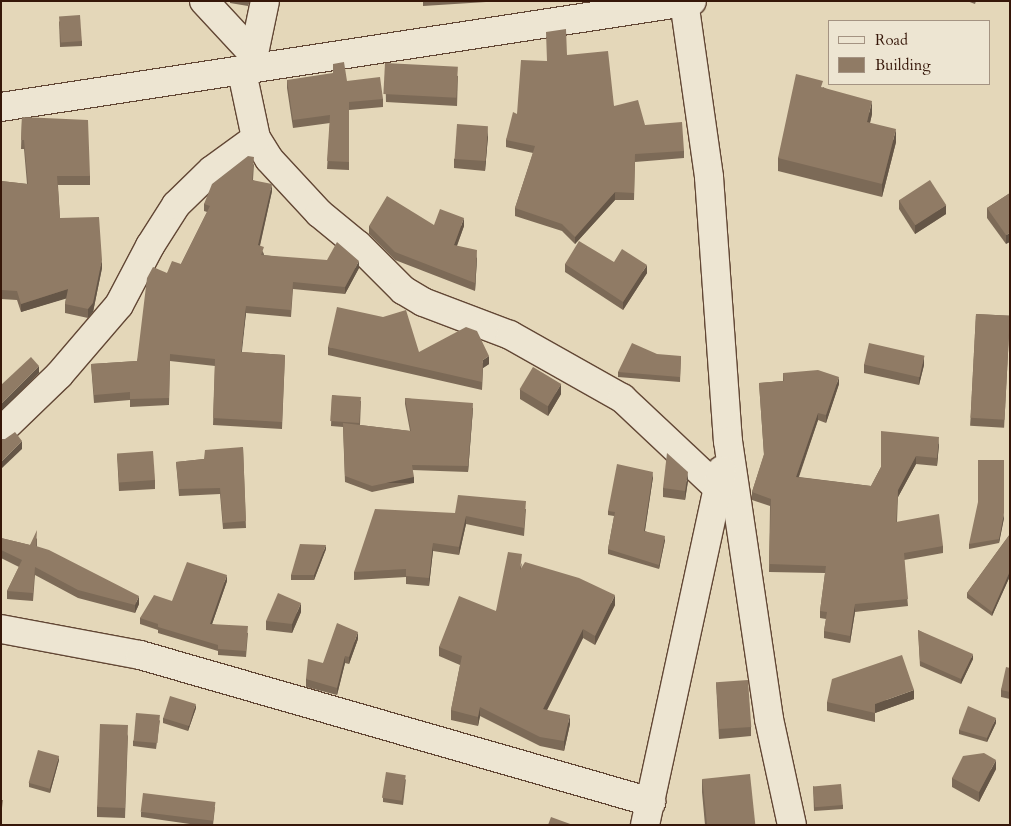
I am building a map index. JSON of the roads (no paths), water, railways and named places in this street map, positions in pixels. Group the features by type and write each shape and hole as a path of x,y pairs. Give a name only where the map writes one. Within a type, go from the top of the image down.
{"street":[{"path":"204,1 248,65"},
{"path":"265,1 248,65 256,138 292,186 403,290 423,302 510,335 622,398 718,488"},
{"path":"1,107 248,65 687,2 709,177 728,441 768,719 792,825"},
{"path":"1,431 60,375 119,305 150,246 176,205 212,170 256,138"},
{"path":"1,629 140,655 648,813 728,441"}]}
